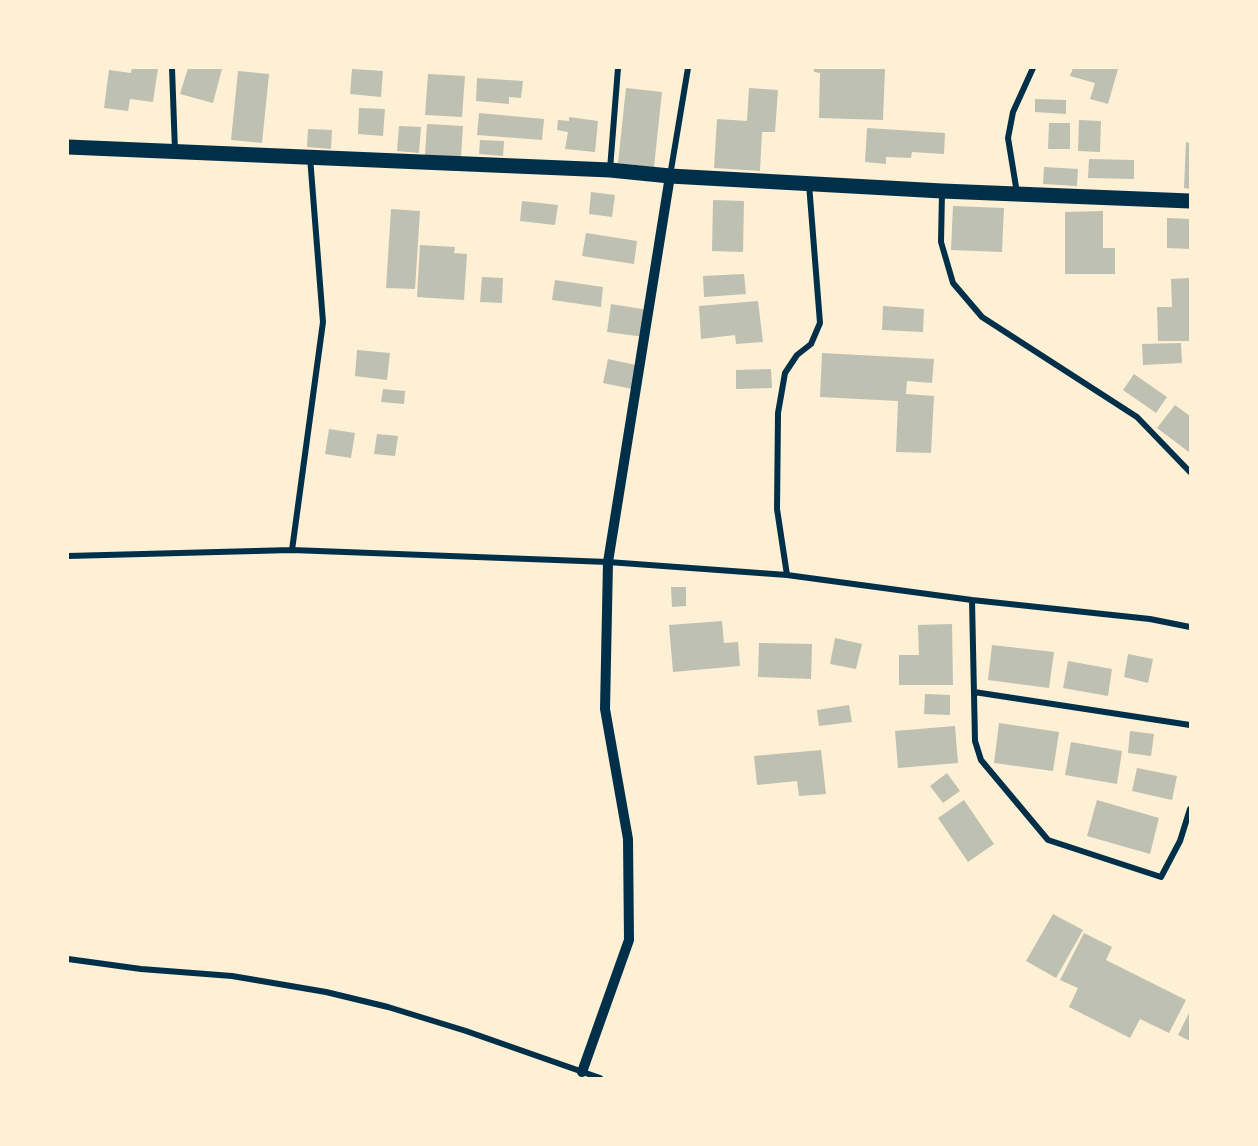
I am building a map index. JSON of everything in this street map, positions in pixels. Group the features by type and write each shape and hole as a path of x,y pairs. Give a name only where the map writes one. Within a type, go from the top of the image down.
{"main road":[{"path":"68,147 610,170 670,176 942,191 1191,201"}],"street":[{"path":"172,68 175,151"},
{"path":"610,170 618,68"},
{"path":"582,1072 629,940 628,839 605,709 608,562 688,68"},
{"path":"1017,194 1008,138 1012,112 1034,68"},
{"path":"292,550 322,322 310,157"},
{"path":"787,575 777,509 778,413 784,373 797,355 811,344 820,322 809,183"},
{"path":"942,191 941,242 953,283 982,317 1137,417 1191,472"},
{"path":"68,556 292,550 608,562 787,575 972,600 1150,619 1191,627"},
{"path":"972,600 975,741 981,760 1048,840 1161,877 1180,841 1191,809"},
{"path":"974,692 1191,725"},
{"path":"68,959 141,969 232,976 326,992 388,1007 466,1031 600,1078"}],"building":[{"path":"132,68 158,68 153,102 130,99 128,111 104,108 109,70 131,73"},
{"path":"188,68 222,69 213,103 180,94"},
{"path":"814,68 885,68 883,120 819,118 820,73 814,72"},
{"path":"1073,68 1118,69 1108,104 1090,99 1095,83 1070,76"},
{"path":"352,69 383,71 381,97 350,94"},
{"path":"238,71 269,74 262,143 231,140"},
{"path":"428,74 465,76 462,117 425,115"},
{"path":"477,78 523,81 521,98 509,97 509,104 476,101"},
{"path":"626,88 662,92 654,167 618,163"},
{"path":"749,88 778,90 775,132 762,132 760,171 714,168 717,119 747,121"},
{"path":"1035,99 1066,100 1066,114 1035,112"},
{"path":"359,108 385,109 383,136 358,134"},
{"path":"479,113 544,119 542,140 477,135"},
{"path":"569,117 598,121 595,152 565,149 568,132 557,130 558,120 569,121"},
{"path":"1079,120 1101,121 1100,152 1078,151"},
{"path":"1049,123 1070,123 1070,149 1048,149"},
{"path":"427,124 463,126 461,157 425,155"},
{"path":"399,126 421,127 419,153 397,151"},
{"path":"867,128 945,133 944,154 912,152 911,158 886,157 886,164 865,162"},
{"path":"308,129 332,130 331,149 307,147"},
{"path":"480,140 504,141 503,156 479,154"},
{"path":"1186,142 1190,143 1190,189 1184,188"},
{"path":"1089,159 1134,160 1134,179 1088,178"},
{"path":"1044,167 1078,169 1077,186 1043,184"},
{"path":"591,192 615,195 612,217 589,214"},
{"path":"713,200 744,201 743,252 712,251"},
{"path":"522,201 558,205 555,225 520,221"},
{"path":"953,206 1004,208 1002,252 951,250"},
{"path":"391,209 420,211 415,289 386,288"},
{"path":"1103,211 1103,248 1115,248 1115,274 1065,274 1065,212"},
{"path":"1167,218 1190,219 1190,249 1167,248"},
{"path":"586,233 637,241 634,264 582,256"},
{"path":"420,245 455,247 454,253 467,254 464,300 417,297"},
{"path":"744,274 746,294 704,297 703,276"},
{"path":"482,277 503,278 502,303 480,302"},
{"path":"1190,278 1190,341 1158,341 1157,307 1172,307 1171,279"},
{"path":"555,280 603,287 601,307 552,300"},
{"path":"758,301 763,342 736,344 735,335 701,339 699,306"},
{"path":"611,304 648,310 644,337 607,332"},
{"path":"883,306 924,309 923,332 882,330"},
{"path":"1181,343 1182,363 1143,365 1142,344"},
{"path":"357,350 390,353 387,380 355,376"},
{"path":"822,353 934,359 932,383 907,381 906,394 934,396 931,453 896,452 898,401 820,397"},
{"path":"608,359 636,365 632,389 603,383"},
{"path":"771,369 772,388 736,389 736,370"},
{"path":"1134,374 1167,397 1156,413 1123,390"},
{"path":"383,389 405,391 404,404 381,402"},
{"path":"1175,405 1190,416 1190,453 1157,428"},
{"path":"329,429 355,433 351,458 325,454"},
{"path":"377,434 398,436 395,456 374,454"},
{"path":"671,587 686,587 686,606 672,607"},
{"path":"722,621 724,643 738,642 740,666 673,672 669,625"},
{"path":"952,624 953,685 899,685 899,655 919,655 918,625"},
{"path":"835,638 862,644 856,669 830,664"},
{"path":"759,643 812,644 811,679 758,677"},
{"path":"992,645 1054,652 1049,688 988,680"},
{"path":"1128,654 1153,659 1148,683 1124,677"},
{"path":"1068,661 1112,669 1108,696 1063,688"},
{"path":"925,694 950,695 950,715 924,714"},
{"path":"849,705 852,722 819,726 817,710"},
{"path":"999,723 1059,732 1053,771 994,763"},
{"path":"955,726 958,763 898,768 895,731"},
{"path":"1130,731 1154,734 1151,756 1128,753"},
{"path":"1071,742 1122,751 1117,784 1065,775"},
{"path":"821,750 826,794 799,796 797,781 757,785 754,756"},
{"path":"1137,768 1177,776 1172,800 1132,791"},
{"path":"947,773 960,791 943,803 930,786"},
{"path":"964,800 994,844 968,862 938,818"},
{"path":"1097,800 1159,818 1150,854 1087,836"},
{"path":"1053,914 1083,930 1056,978 1026,961"},
{"path":"1084,933 1112,947 1106,960 1186,1000 1169,1033 1140,1019 1130,1038 1069,1007 1078,988 1060,980"},
{"path":"1190,1011 1190,1041 1178,1035"}]}
